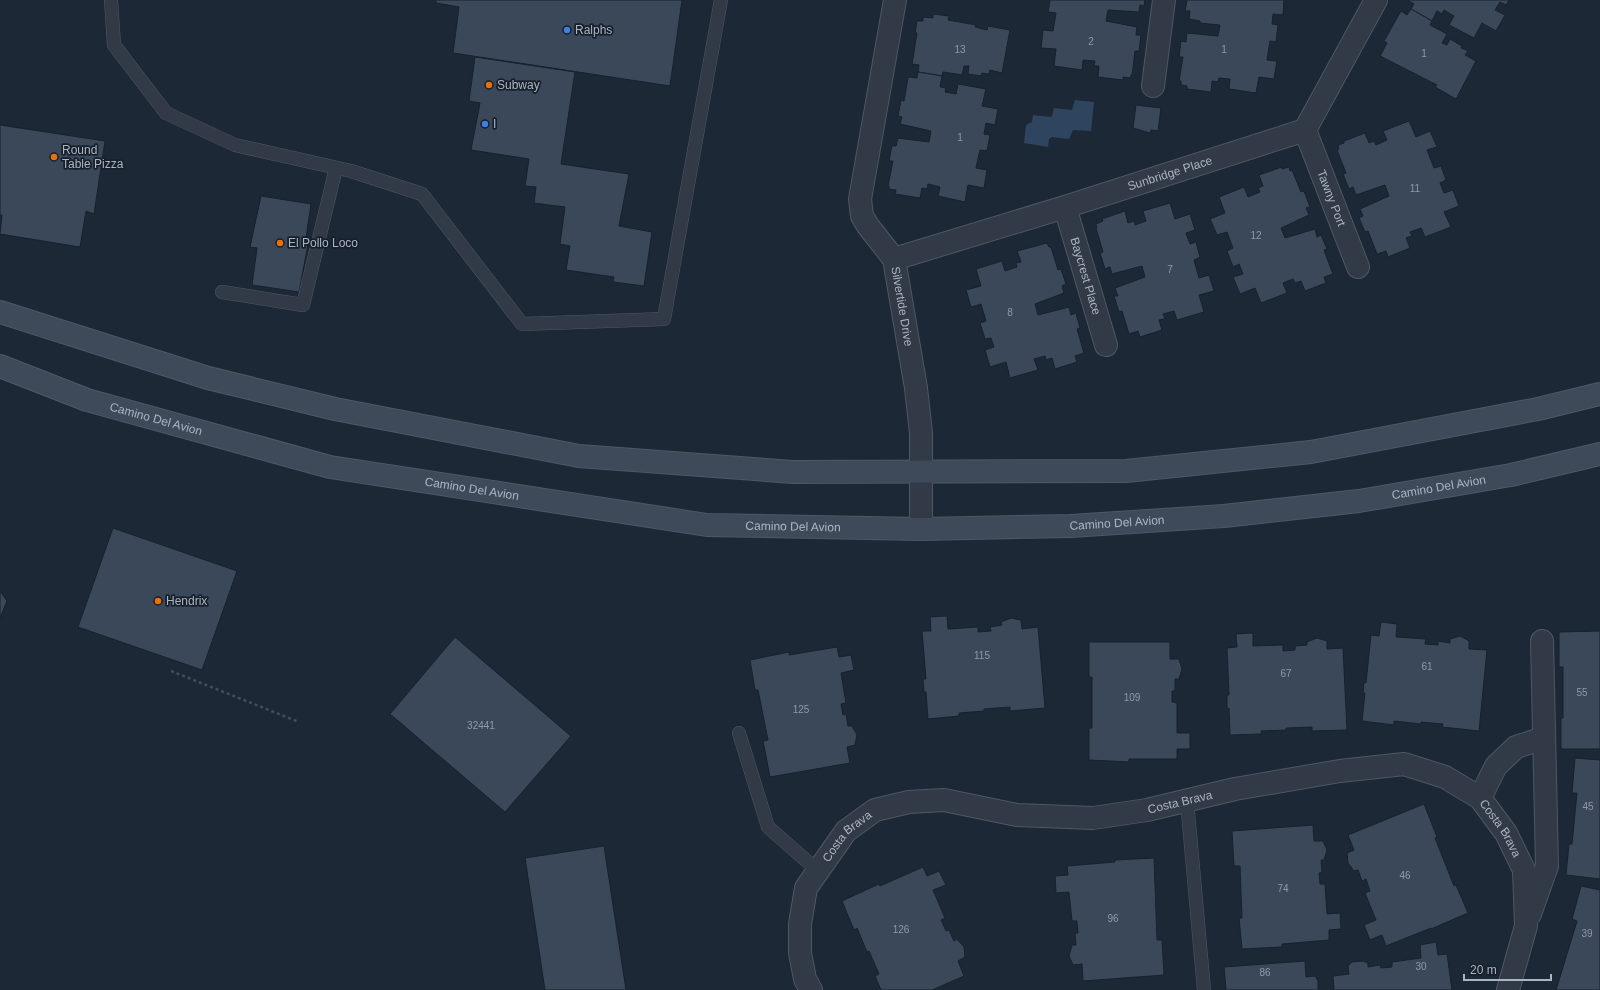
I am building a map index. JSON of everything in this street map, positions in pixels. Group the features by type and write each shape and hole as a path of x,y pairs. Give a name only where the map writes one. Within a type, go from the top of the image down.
{"main road":[{"path":"0,312 208,378 305,402 579,456 793,472 1126,471 1311,452 1538,409 1600,394"},
{"name":"Camino Del Avion","path":"0,366 87,400 330,467 707,525 921,529 1071,526 1231,516 1359,501 1511,475 1600,454"}],"street":[{"name":"Silvertide Drive","path":"895,0 860,199 862,216 894,259 915,381 920,433 921,529"},
{"path":"1153,86 1164,0"},
{"path":"1305,130 1376,0"},
{"name":"Sunbridge Place","path":"894,259 1065,207 1305,130"},
{"name":"Tawny Port","path":"1305,130 1358,267"},
{"name":"Baycrest Place","path":"1065,207 1106,345"},
{"path":"1526,926 1547,866 1542,641"},
{"path":"1480,798 1496,766 1516,747 1544,738"},
{"name":"Costa Brava","path":"811,990 805,979 800,953 800,924 806,888 817,870 846,831 875,810 909,802 944,800 1017,815 1093,818 1147,810 1235,789 1340,771 1404,764 1445,777 1480,798 1506,833 1524,870 1526,926 1508,990"}],"lane":[{"path":"111,0 114,45 166,113 235,145 336,168 422,194 522,324 664,319 721,0"},
{"path":"222,292 303,305 336,168"},
{"path":"739,733 768,827 817,870"},
{"path":"1187,801 1200,989"}],"path":[{"path":"171,671 299,722"}],"water":[{"path":"1075,100 1094,102 1091,131 1073,130 1069,139 1052,137 1049,139 1048,147 1024,143 1026,125 1032,122 1033,115 1050,117 1052,116 1054,108 1072,110"}],"building":[{"name":"Ralphs","path":"436,0 682,0 670,86 453,53 459,7 436,3"},
{"path":"1050,0 1145,0 1144,6 1140,5 1139,12 1108,10 1106,21 1137,27 1136,35 1141,35 1139,51 1135,51 1132,75 1130,78 1123,77 1123,80 1098,77 1099,66 1094,66 1095,61 1083,60 1082,70 1054,66 1056,49 1041,48 1043,30 1053,31 1056,13 1048,12"},
{"path":"1187,0 1284,0 1283,15 1273,14 1272,24 1278,25 1276,42 1270,41 1267,60 1277,61 1274,79 1259,77 1256,93 1229,89 1230,79 1219,78 1218,82 1212,81 1211,92 1187,89 1187,86 1181,85 1181,81 1179,81 1183,57 1179,57 1181,41 1186,42 1187,33 1218,36 1220,25 1200,23 1200,21 1189,19 1190,11 1185,11"},
{"path":"1407,0 1509,0 1506,5 1500,2 1495,10 1505,15 1496,31 1482,23 1474,38 1449,25 1454,16 1444,10 1442,14 1437,11 1432,21 1411,9 1414,4"},
{"path":"1411,9 1432,21 1430,25 1447,34 1442,43 1447,45 1450,39 1462,46 1461,48 1468,51 1465,55 1476,61 1456,99 1435,87 1437,85 1380,56 1387,43 1384,41 1401,11 1407,15"},
{"path":"933,14 949,16 948,20 976,25 975,27 987,30 988,26 1010,30 1002,73 990,70 989,74 982,73 981,76 968,74 969,66 964,66 962,75 943,72 942,76 918,72 919,65 912,64 917,33 915,33 917,21 923,21 923,17 933,18"},
{"path":"475,57 575,72 561,164 629,174 619,226 652,232 644,286 613,282 614,277 566,270 570,246 560,244 565,207 534,203 536,187 525,186 529,159 471,150 480,103 469,101"},
{"path":"918,72 942,76 940,87 946,88 945,92 956,94 958,84 986,89 982,106 998,109 995,125 986,123 984,134 990,135 987,151 980,150 976,168 987,170 984,188 968,185 965,202 938,196 940,187 928,184 927,189 922,188 920,198 895,194 896,190 889,189 888,186 893,161 889,161 892,146 896,146 898,138 929,142 931,131 900,124 902,117 898,116 901,100 904,101 908,77 917,78"},
{"path":"1136,105 1161,108 1158,131 1151,130 1150,133 1133,128"},
{"path":"1409,121 1416,137 1430,131 1437,147 1427,150 1434,168 1441,166 1446,180 1440,183 1444,193 1453,190 1459,206 1444,212 1451,227 1425,237 1421,228 1410,232 1412,236 1406,238 1410,248 1388,257 1386,251 1377,254 1368,231 1365,232 1359,218 1363,216 1360,209 1389,196 1385,185 1356,195 1353,187 1349,189 1343,174 1346,173 1337,150 1339,149 1338,145 1344,143 1344,141 1365,133 1369,143 1374,141 1376,145 1387,140 1383,131"},
{"path":"0,125 105,141 94,214 86,211 80,247 0,234 2,215 0,215"},
{"path":"1282,167 1282,169 1289,167 1290,171 1292,170 1301,192 1304,191 1310,207 1306,208 1309,215 1281,228 1285,238 1315,229 1317,237 1321,235 1327,249 1324,250 1333,274 1324,277 1326,283 1305,291 1301,281 1295,283 1293,279 1283,283 1287,293 1261,303 1255,288 1240,294 1233,277 1243,274 1239,264 1233,267 1227,251 1233,248 1227,232 1217,235 1210,219 1225,213 1219,197 1244,187 1248,197 1260,192 1258,188 1263,186 1259,175"},
{"name":"El Pollo Loco","path":"261,196 311,204 306,238 309,239 299,292 252,285 257,248 250,247"},
{"path":"1170,203 1175,219 1190,214 1195,230 1186,233 1190,244 1196,242 1200,257 1194,260 1199,278 1209,275 1214,291 1199,295 1204,312 1177,320 1174,311 1163,314 1165,319 1159,320 1162,330 1140,337 1138,331 1129,334 1122,311 1119,312 1114,296 1118,296 1115,288 1145,277 1142,266 1112,274 1110,267 1105,269 1100,253 1103,252 1096,224 1103,221 1102,219 1125,211 1128,223 1134,221 1135,225 1146,221 1143,211"},
{"path":"1047,243 1049,247 1051,247 1058,270 1061,269 1066,284 1062,286 1064,293 1035,304 1038,315 1069,307 1071,315 1076,313 1080,328 1077,329 1084,353 1075,356 1077,362 1055,369 1052,358 1046,360 1045,356 1034,359 1038,370 1010,378 1006,362 990,367 985,350 994,347 991,338 985,339 980,323 986,321 981,304 971,307 966,290 981,286 976,269 1002,261 1005,271 1017,267 1016,263 1021,262 1017,251"},
{"path":"113,528 237,571 202,670 78,627"},
{"path":"0,591 7,601 0,618"},
{"path":"947,616 948,629 978,627 978,632 991,631 990,627 1002,625 1001,622 1011,618 1021,620 1022,629 1038,627 1045,708 1010,711 1010,707 984,709 984,711 959,713 959,716 928,719 926,692 924,692 923,679 926,679 922,631 931,631 930,617"},
{"path":"1381,622 1397,624 1396,637 1426,639 1425,644 1438,645 1438,641 1450,643 1450,639 1460,636 1469,641 1469,649 1487,650 1479,731 1442,727 1443,724 1421,722 1421,724 1394,721 1394,725 1362,721 1365,693 1363,693 1364,682 1366,683 1371,635 1379,636"},
{"path":"1600,631 1600,749 1561,749 1561,718 1563,718 1563,667 1559,667 1559,632"},
{"path":"1253,633 1253,646 1283,645 1283,651 1295,650 1295,646 1307,645 1307,642 1317,638 1327,641 1327,649 1343,648 1347,730 1312,731 1312,727 1286,728 1286,730 1261,731 1262,734 1230,735 1229,708 1227,709 1227,695 1229,695 1227,648 1237,647 1236,634"},
{"path":"455,637 571,736 505,812 390,714"},
{"path":"1089,642 1170,642 1170,659 1179,659 1182,669 1179,679 1175,679 1175,691 1172,691 1172,702 1177,703 1177,733 1190,733 1190,749 1177,749 1177,759 1129,759 1129,762 1089,760 1089,728 1092,728 1092,677 1089,677"},
{"path":"837,647 839,657 851,655 854,670 841,673 846,703 841,704 843,715 846,714 848,726 852,726 857,735 855,745 847,747 850,763 770,777 763,741 768,740 758,690 755,690 750,660 789,652 789,655"},
{"path":"1575,758 1600,760 1600,879 1566,875 1569,844 1572,844 1577,793 1572,793"},
{"path":"1424,804 1437,837 1435,838 1454,886 1456,885 1468,913 1386,946 1382,935 1370,940 1364,925 1376,920 1365,893 1370,891 1366,879 1362,881 1358,870 1354,871 1348,863 1347,853 1354,850 1348,835"},
{"path":"1313,825 1314,841 1323,841 1327,850 1324,860 1321,860 1322,872 1319,873 1320,884 1325,884 1327,914 1340,913 1341,929 1329,930 1329,940 1282,944 1282,947 1242,949 1239,918 1242,918 1240,866 1234,866 1232,831"},
{"path":"604,846 626,990 545,990 525,858"},
{"path":"1154,858 1157,940 1162,940 1164,975 1083,981 1082,964 1073,965 1069,956 1072,945 1076,945 1075,933 1078,933 1077,921 1072,921 1069,892 1056,893 1055,876 1068,875 1067,866 1115,862 1115,860"},
{"path":"923,867 927,876 939,871 946,885 933,890 945,918 941,920 946,931 949,930 954,941 957,939 964,947 965,957 958,961 964,976 932,990 881,990 875,976 879,974 869,951 867,952 857,928 854,930 842,901 879,884 880,886"},
{"path":"1581,886 1600,890 1600,990 1556,990 1577,921 1572,919"},
{"path":"1436,942 1438,955 1447,954 1452,990 1334,990 1333,976 1349,974 1348,966 1352,962 1363,961 1368,963 1368,967 1380,965 1381,968 1392,967 1392,962 1421,958 1420,945"},
{"path":"1305,961 1306,977 1315,976 1318,981 1318,990 1226,990 1224,967"}],"place":[{"name":"Ralphs","path":"567,30"},
{"name":"Subway","path":"489,85"},
{"name":"I","path":"485,124"},
{"name":"Round Table Pizza","path":"54,157"},
{"name":"El Pollo Loco","path":"280,243"},
{"name":"Hendrix","path":"158,601"}]}
